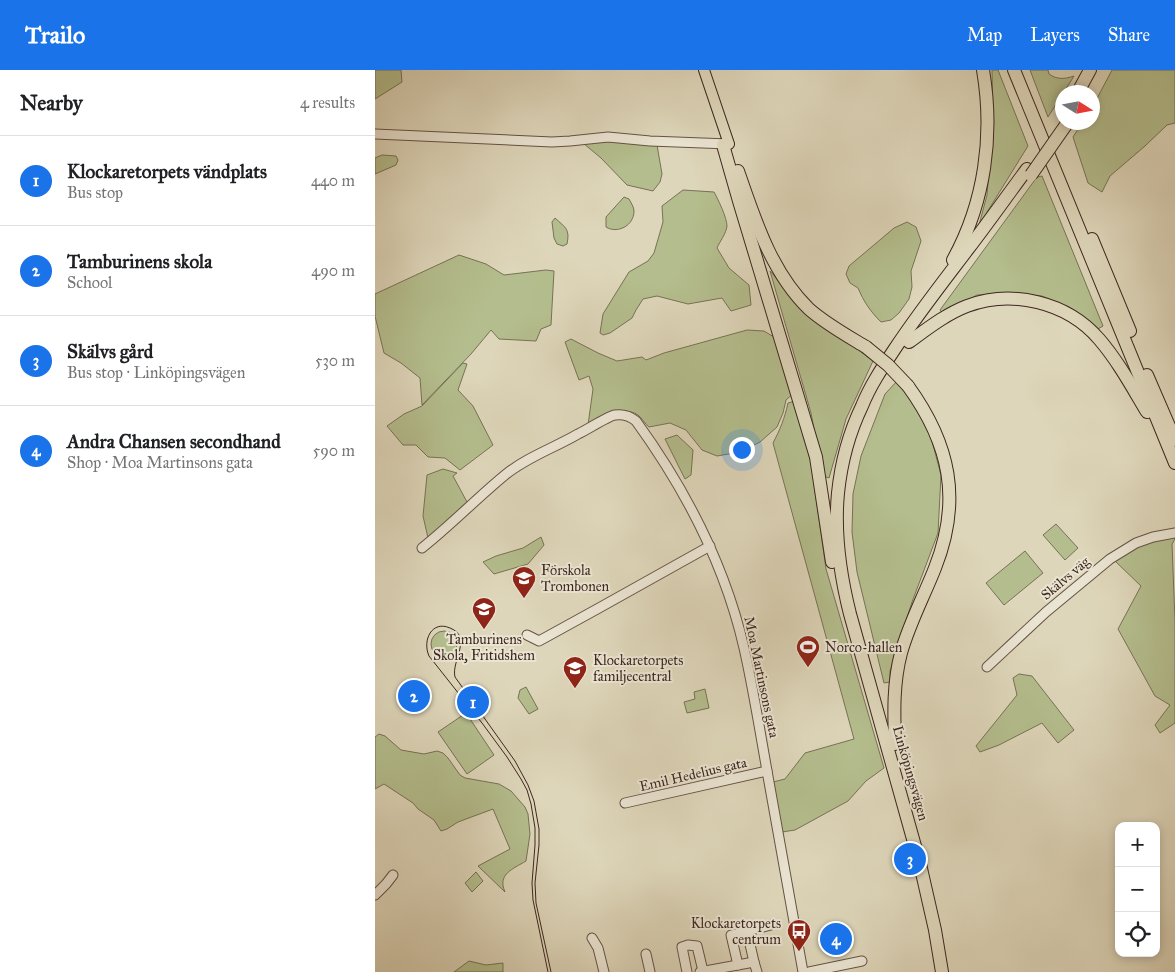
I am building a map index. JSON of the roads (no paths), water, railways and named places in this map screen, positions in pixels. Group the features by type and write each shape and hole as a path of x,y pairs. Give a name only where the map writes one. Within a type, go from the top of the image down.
{"highway":[{"path":"935,293 966,233 979,192 987,147 988,126 983,70"},
{"path":"1014,70 1173,452"},
{"path":"1023,70 1144,366 1173,452"},
{"path":"1082,85 1090,70"},
{"path":"1090,85 1098,70"},
{"path":"895,744 856,606 850,578 842,493 860,433 869,409 881,386 909,342 1029,172 1055,130"},
{"path":"850,614 842,580 837,534 844,457 861,406 873,383 935,293 1062,130"},
{"path":"726,144 765,242 779,271 788,284 809,309 822,320 866,348 908,386 921,404 938,436 947,468 950,500 947,527 941,552 909,628 901,654 897,671 894,702 895,744"},
{"path":"726,144 741,210 814,449 835,578 850,614"},
{"path":"909,342 955,312 990,300 1024,300 1057,309 1081,322 1098,338 1119,366 1173,452"},
{"name":"Linköpingsvägen","path":"850,614 920,864 935,930 942,972"},
{"name":"Linköpingsvägen","path":"895,744 929,864 942,920 951,972"}],"main road":[{"path":"704,70 726,144"}],"street":[{"path":"375,134 552,142 571,142 608,137 650,141 726,144"},
{"name":"Moa Martinsons gata","path":"422,548 507,474 525,461 571,439 614,415 630,416 636,421 669,469 687,500 710,546 733,609 744,648 803,972"},
{"name":"Skälvs väg","path":"987,667 1046,612 1110,559 1136,543 1153,537 1175,533"},
{"path":"527,635 539,641 710,546"},
{"name":"Emil Hedelius gata","path":"625,803 767,771"},
{"path":"375,895 393,875"},
{"path":"739,965 731,935 771,925"},
{"path":"747,931 757,972"},
{"path":"593,938 598,948 604,972"},
{"path":"687,972 683,947 688,945 697,946 701,972 754,962"},
{"path":"646,954 650,972"},
{"path":"809,972 861,962"}],"tram line":[{"path":"548,972 533,900 535,828 527,790 507,757 429,656 427,650 428,638 430,633 438,627 450,628 457,632 460,637 461,643 455,677 515,761 534,801 539,829 535,883 536,903 551,972"}],"place":[{"name":"Förskola Trombonen","path":"524,599"},
{"name":"Tamburinens Skola, Fritidshem","path":"484,630"},
{"name":"Norco-hallen","path":"808,668"},
{"name":"Klockaretorpets familjecentral","path":"575,689"},
{"name":"Tamburinens skola","path":"414,696"},
{"name":"Klockaretorpets vändplats","path":"473,702"},
{"name":"Skälvs gård","path":"910,859"},
{"name":"Andra Chansen secondhand","path":"836,939"},
{"name":"Klockaretorpets centrum","path":"799,952"}]}
